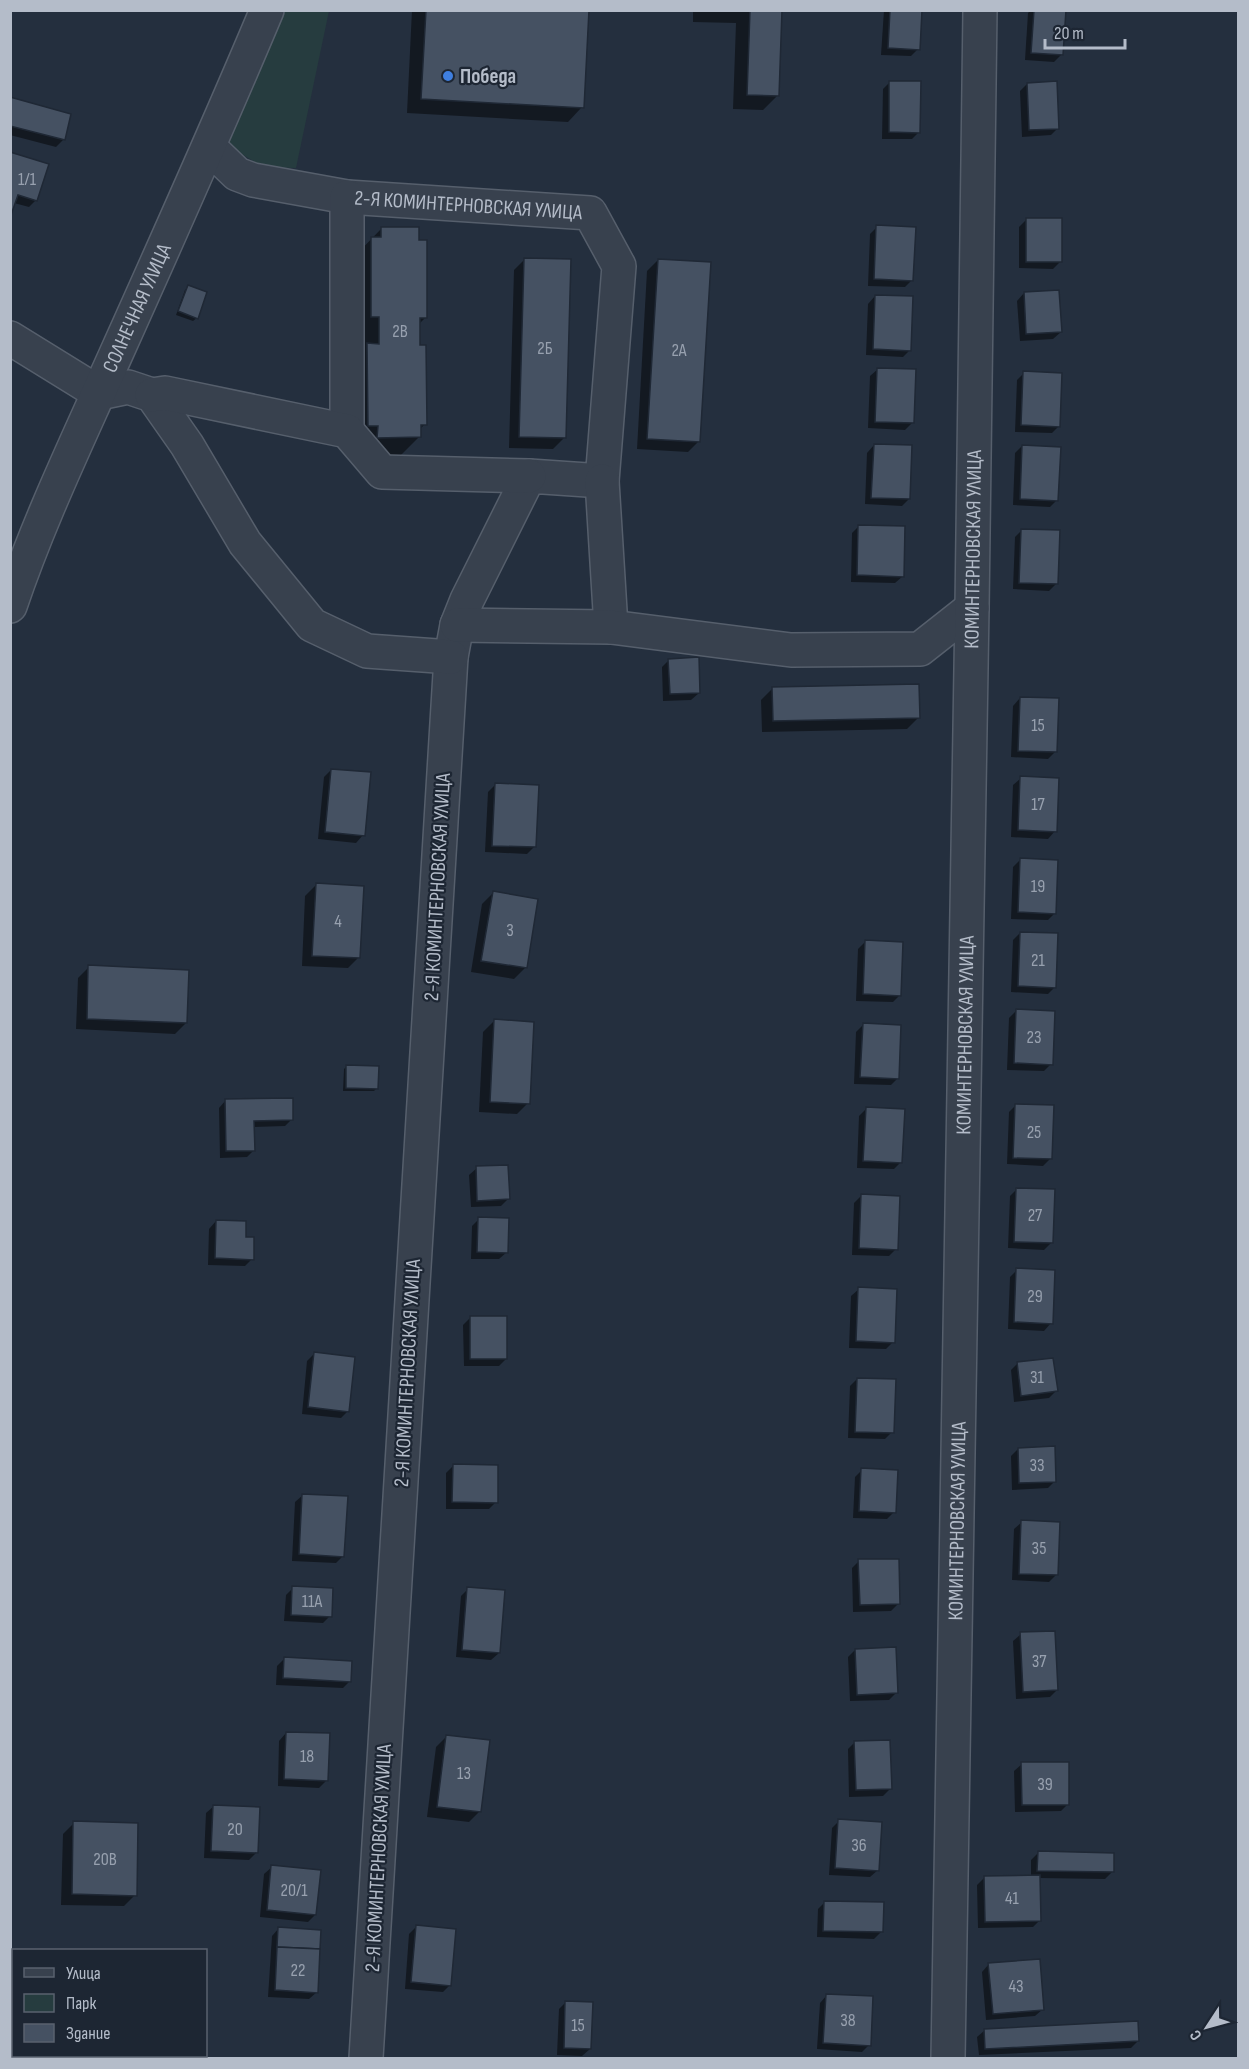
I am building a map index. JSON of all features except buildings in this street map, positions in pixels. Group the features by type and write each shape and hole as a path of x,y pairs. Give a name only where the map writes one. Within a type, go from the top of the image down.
{"street":[{"name":"СОЛНЕЧНАЯ УЛИЦА","path":"10,606 22,570 58,482 209,147 267,10"},
{"name":"КОМИНТЕРНОВСКАЯ УЛИЦА","path":"948,2058 980,10"},
{"name":"2-Я КОМИНТЕРНОВСКАЯ УЛИЦА","path":"209,147 237,174 253,180 347,197 590,213 619,266 603,481"},
{"path":"347,197 347,431"},
{"path":"10,338 99,393 128,387 152,395 165,393 347,431 382,472 529,476 603,481 611,627"},
{"path":"152,395 187,445 245,543 312,625 367,651 451,657"},
{"name":"2-Я КОМИНТЕРНОВСКАЯ УЛИЦА","path":"366,2058 451,657 457,625 529,476"},
{"path":"457,625 611,627 791,650 920,649 972,608"}],"green space":[{"path":"285,11 329,11 296,168 263,167 227,145"}],"place":[{"name":"Победа","path":"448,76"}]}
